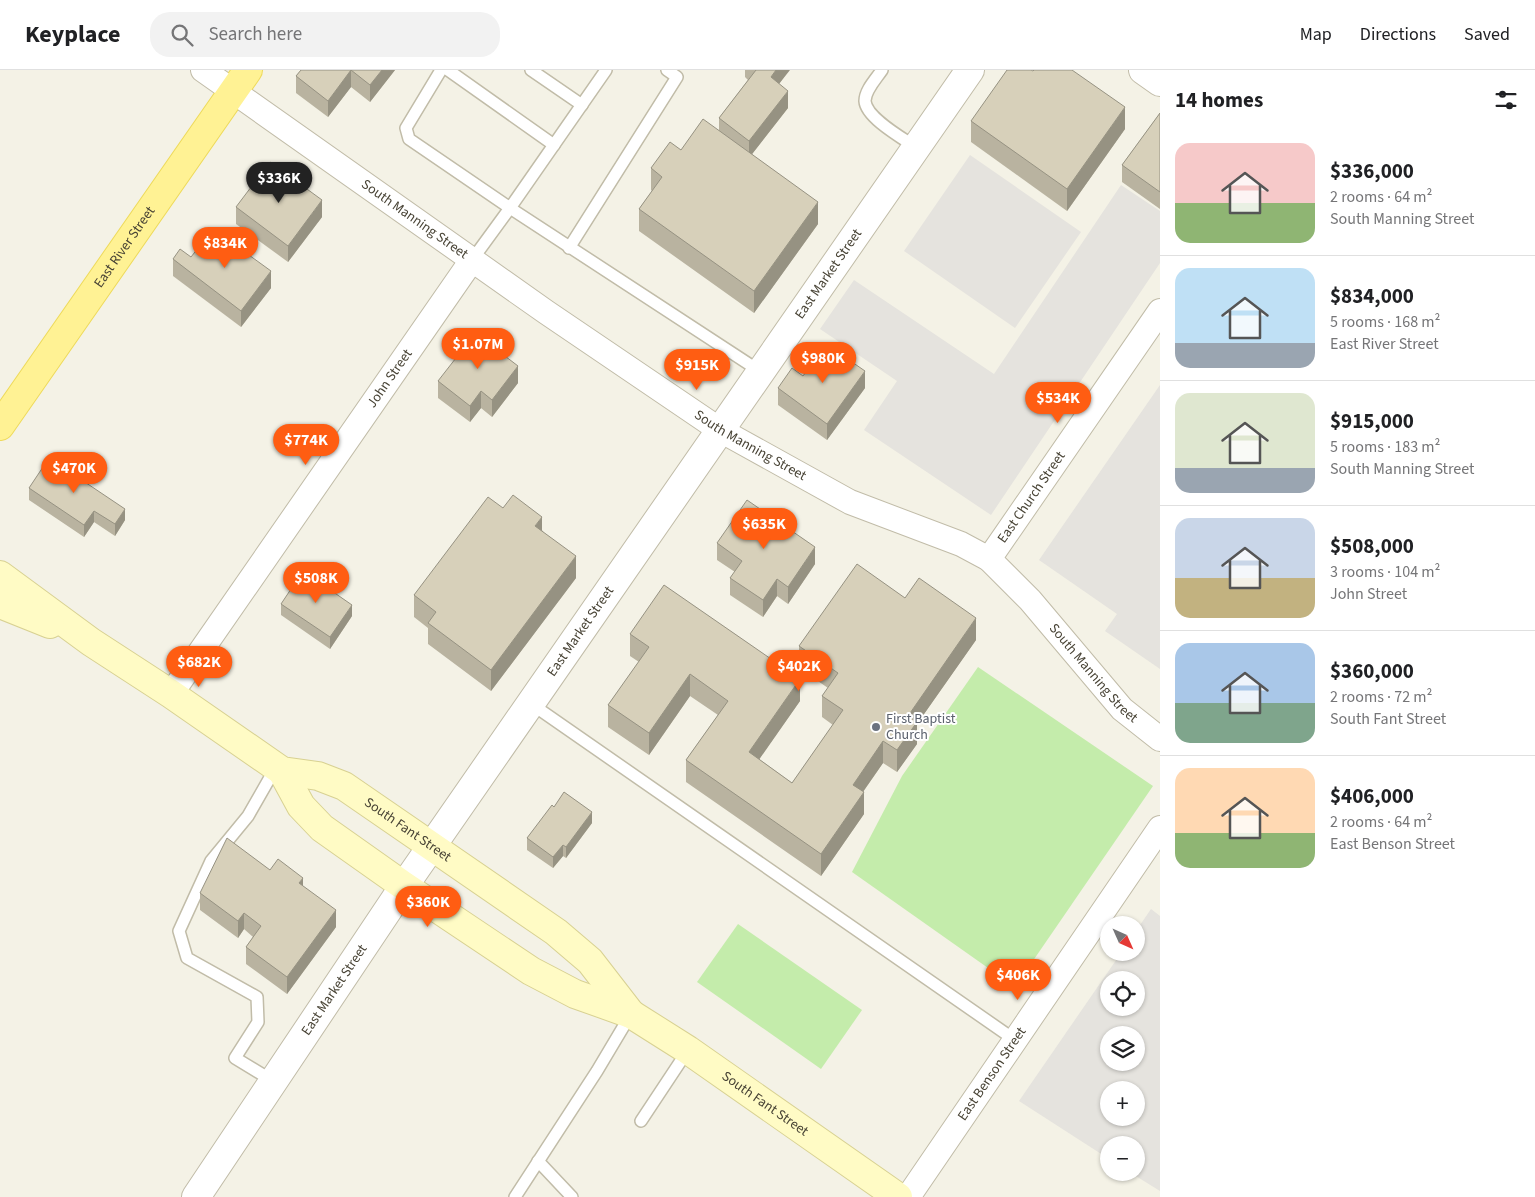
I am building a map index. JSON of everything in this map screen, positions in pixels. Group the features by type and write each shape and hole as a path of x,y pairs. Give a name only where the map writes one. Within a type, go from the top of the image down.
{"main road":[{"name":"East River Street","path":"0,426 241,80"},
{"name":"South Fant Street","path":"0,575 90,642 171,694 279,769 301,806 322,828 404,886 531,971 575,994 631,1014 688,1050 898,1197"},
{"path":"0,604 28,614 90,642"},
{"name":"South Fant Street","path":"279,769 318,776 344,786 556,932 590,961 631,1014"}],"street":[{"name":"South Manning Street","path":"203,70 241,80 472,260 720,430 850,502 960,544 988,559 1030,600 1122,709 1160,739"},
{"name":"East Market Street","path":"196,1197 431,846 970,70"},
{"path":"1142,70 1160,82"},
{"name":"John Street","path":"171,694 472,260"},
{"name":"East Church Street","path":"988,559 1160,311"},
{"name":"East Benson Street","path":"908,1197 1160,828"}],"lane":[{"path":"441,70 406,128 409,139 569,248 761,372"},
{"path":"448,70 554,145"},
{"path":"531,70 582,105"},
{"path":"472,260 606,70"},
{"path":"569,248 677,77 667,70"},
{"path":"882,70 868,91 865,102 869,112 877,120 917,148"},
{"path":"530,703 1015,1040"},
{"path":"273,1081 235,1058 258,1022 257,997 187,958 179,931 212,861 248,816 279,769"},
{"path":"515,1197 597,1071 631,1014"},
{"path":"641,1121 688,1050"},
{"path":"538,1161 572,1197"}],"green space":[{"path":"978,667 1153,786 1015,987 852,872 902,776"},
{"path":"738,924 862,1010 821,1069 697,982"}],"shaded area":[{"path":"970,155 1081,232 1015,328 904,251"},
{"path":"1121,185 1160,211 1160,263 991,515 864,430 897,381 820,329 854,280 994,374"},
{"path":"1160,385 1160,669 1105,631 1117,614 1039,560"},
{"path":"1151,909 1160,916 1160,1191 1144,1181 1145,1136 1100,1136 1100,1153 1019,1101 1100,983 1100,1016 1145,1016 1145,971 1109,971 1115,961 1145,961 1145,918"}],"building":[{"path":"301,70 351,70 328,101 296,76"},
{"path":"351,70 382,70 370,85"},
{"path":"756,70 776,70 771,77 788,91 749,141 719,118"},
{"path":"1007,70 1072,70 1125,107 1067,189 971,121"},
{"path":"1160,113 1160,192 1122,165"},
{"path":"703,119 818,202 754,291 639,209 662,177 651,168 670,142 681,150"},
{"path":"270,162 322,200 288,246 236,207"},
{"path":"213,229 271,271 241,311 173,259 180,249 191,257"},
{"path":"477,331 503,351 501,353 518,366 492,400 481,391 470,406 438,381"},
{"path":"826,344 865,371 827,424 778,388 792,368 803,376"},
{"path":"49,458 125,509 115,524 94,511 84,525 29,488"},
{"path":"513,495 542,517 535,526 576,556 491,670 428,623 436,612 414,595 488,497 503,508"},
{"path":"747,500 815,547 788,587 777,579 763,600 730,578 742,561 717,543"},
{"path":"857,564 905,598 919,578 976,618 908,716 917,722 897,750 883,741 853,785 864,792 821,854 686,760 728,701 690,674 649,733 608,705 649,647 630,634 664,585 800,679 749,752 792,783 843,710 822,696 838,673 799,646"},
{"path":"303,571 352,605 330,637 281,604"},
{"path":"564,792 592,812 566,847 563,845 553,857 527,838 552,805 554,807"},
{"path":"227,838 270,870 278,859 303,878 299,883 336,910 287,977 246,947 261,926 244,913 238,921 200,893"}],"place":[{"name":"First Baptist Church","path":"876,727"}]}
